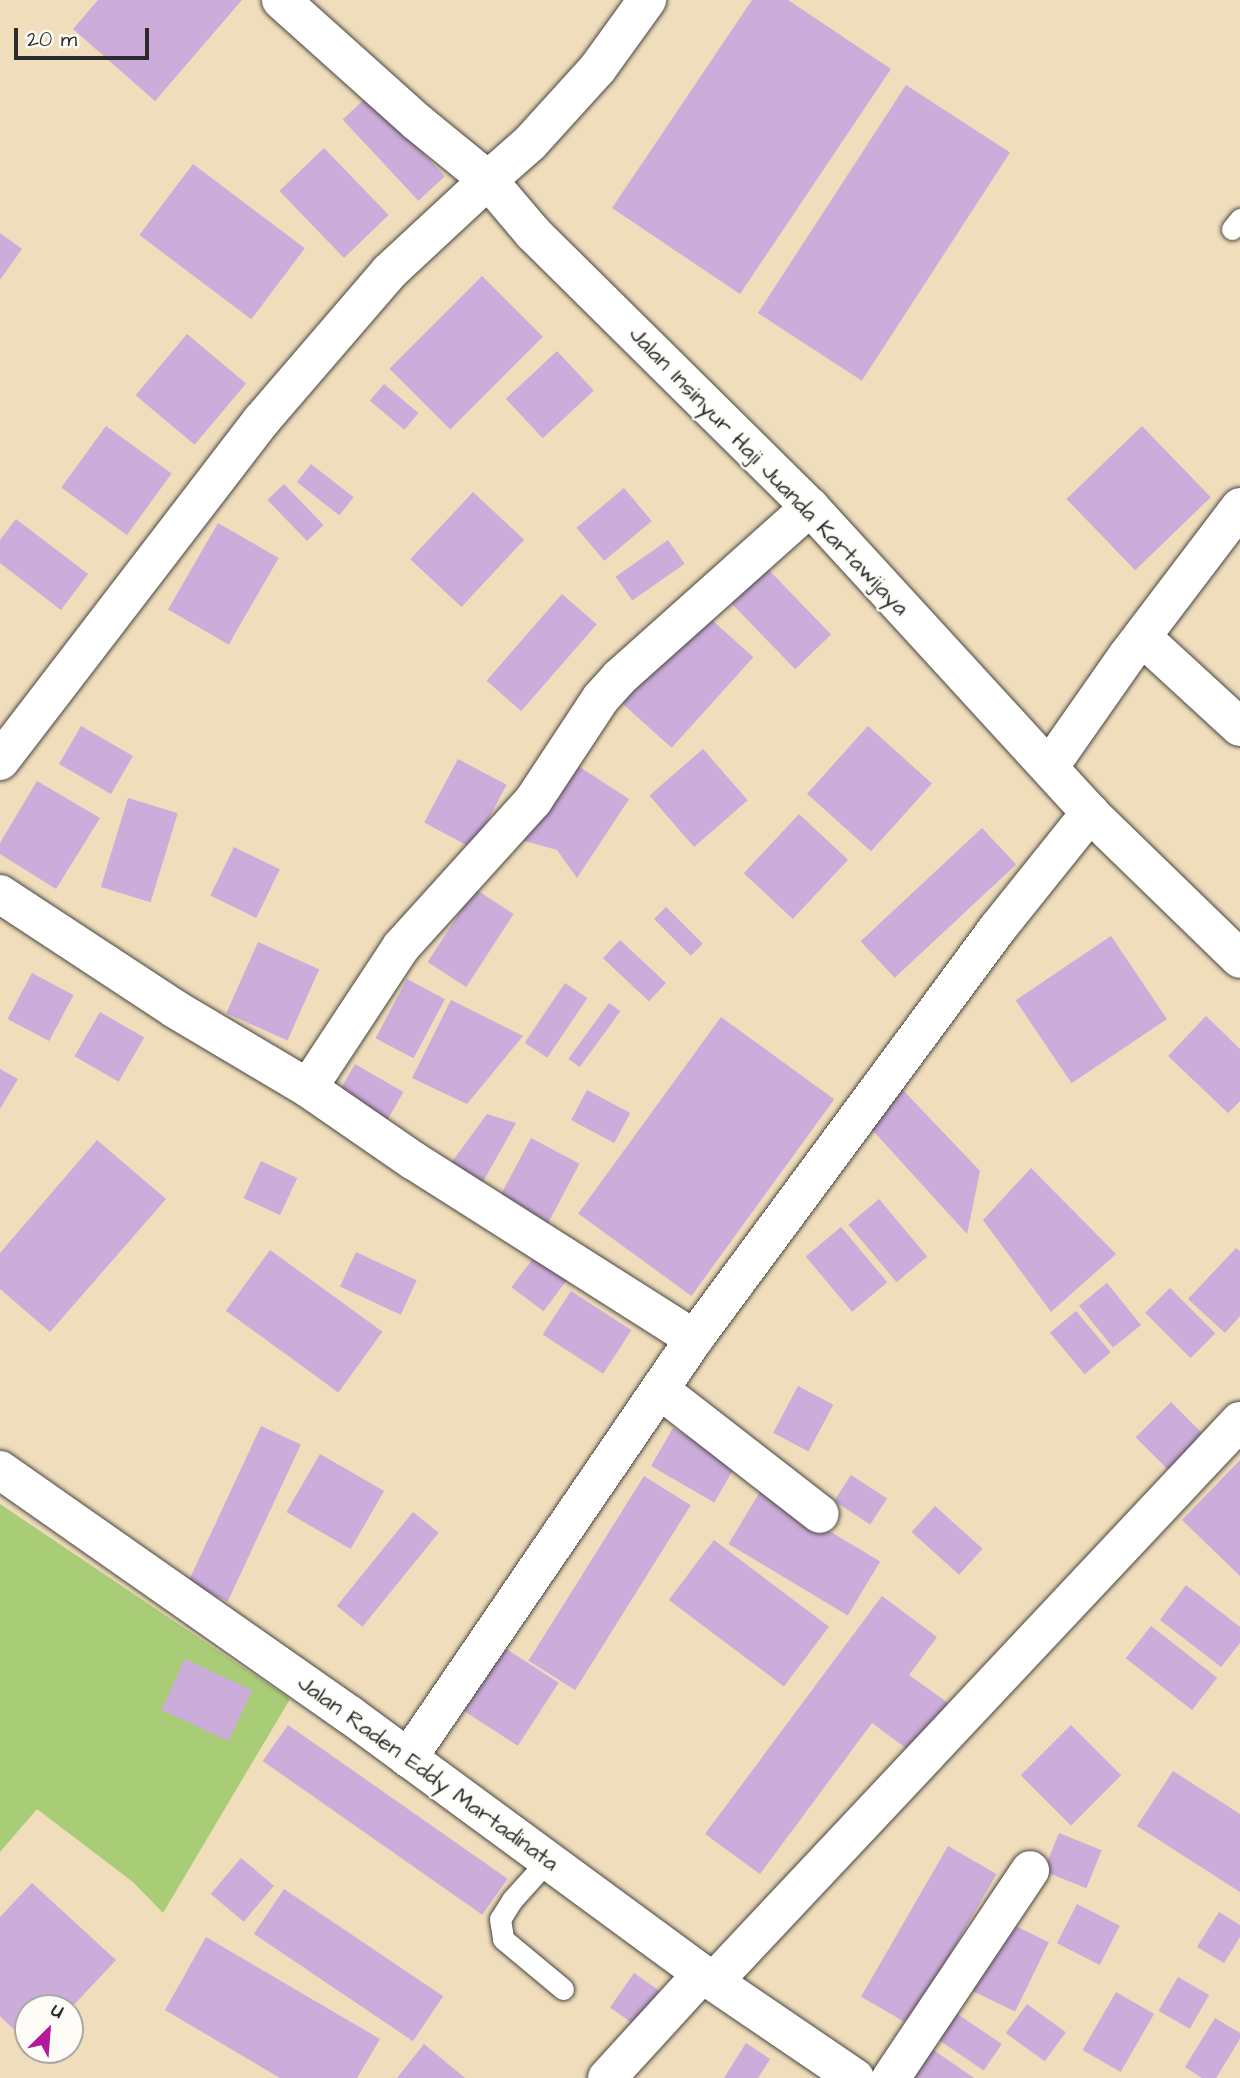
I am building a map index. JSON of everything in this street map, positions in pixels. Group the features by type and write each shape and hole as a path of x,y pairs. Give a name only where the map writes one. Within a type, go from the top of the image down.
{"street":[{"name":"Jalan Insinyur Haji Juanda Kartawijaya","path":"281,0 417,122 488,180 533,233 810,508 1051,766 1090,813 1240,960"},
{"path":"0,761 261,421 389,272 530,143 598,68 647,0"},
{"path":"1051,766 1094,702 1240,507"},
{"path":"308,1088 401,947 533,801 601,698 620,677 810,508"},
{"path":"1135,646 1240,727"},
{"path":"408,1758 694,1339 997,929 1090,813"},
{"path":"0,894 175,1009 308,1088 414,1161 694,1339"},
{"path":"660,1390 820,1514"},
{"path":"607,2078 709,1977 1240,1421"},
{"name":"Jalan Raden Eddy Martadinata","path":"0,1470 408,1758 709,1977 855,2078"},
{"path":"891,2078 1031,1870"}],"lane":[{"path":"548,1860 512,1900 500,1919 503,1939 563,1989"}],"green space":[{"path":"0,1504 290,1699 163,1913 133,1882 37,1809 0,1852"}],"building":[{"path":"98,0 242,0 155,101 73,29"},
{"path":"752,0 788,0 891,69 740,294 612,208"},
{"path":"906,85 1010,153 862,381 758,313"},
{"path":"369,95 445,176 418,201 343,120"},
{"path":"324,148 389,215 344,258 279,191"},
{"path":"193,164 305,248 251,319 139,235"},
{"path":"0,233 22,249 0,280"},
{"path":"482,276 543,337 450,429 389,369"},
{"path":"187,334 246,383 195,445 136,395"},
{"path":"557,351 594,390 543,438 506,399"},
{"path":"384,384 418,413 404,430 370,401"},
{"path":"106,426 172,474 127,535 61,487"},
{"path":"1142,426 1211,497 1135,570 1066,499"},
{"path":"311,464 354,497 339,515 297,482"},
{"path":"284,484 324,525 307,541 267,500"},
{"path":"624,488 652,521 604,561 577,528"},
{"path":"473,492 524,540 461,607 410,559"},
{"path":"16,519 88,574 61,610 0,563 0,540"},
{"path":"218,523 279,558 229,645 168,610"},
{"path":"668,540 685,564 632,600 616,577"},
{"path":"763,564 831,634 795,669 727,599"},
{"path":"562,594 597,624 521,711 487,681"},
{"path":"702,611 753,657 672,748 620,702"},
{"path":"81,726 133,756 111,794 59,764"},
{"path":"868,726 932,784 871,851 807,794"},
{"path":"703,749 748,800 694,847 649,796"},
{"path":"458,759 507,785 473,848 424,823"},
{"path":"569,760 629,799 577,878 557,850 518,839"},
{"path":"37,781 100,818 56,889 0,854 0,843"},
{"path":"128,798 178,813 151,902 101,887"},
{"path":"799,814 848,860 793,919 744,873"},
{"path":"982,828 1016,865 895,978 861,941"},
{"path":"234,847 280,869 256,918 210,896"},
{"path":"475,889 514,914 466,987 428,962"},
{"path":"666,907 703,944 691,956 654,919"},
{"path":"1111,936 1167,1019 1072,1083 1016,1000"},
{"path":"620,940 666,983 649,1001 603,958"},
{"path":"258,942 319,969 287,1041 226,1013"},
{"path":"32,973 73,995 49,1041 8,1019"},
{"path":"407,979 445,999 414,1058 376,1038"},
{"path":"565,983 587,998 547,1058 525,1043"},
{"path":"451,1000 523,1036 467,1104 412,1078"},
{"path":"609,1003 620,1011 580,1067 568,1059"},
{"path":"100,1012 144,1038 119,1082 75,1056"},
{"path":"1206,1016 1240,1049 1240,1101 1228,1113 1168,1056"},
{"path":"721,1017 834,1099 691,1296 578,1214"},
{"path":"355,1064 403,1092 384,1126 335,1098"},
{"path":"0,1069 18,1079 0,1109"},
{"path":"902,1089 980,1171 967,1234 866,1123"},
{"path":"587,1090 630,1113 614,1143 571,1120"},
{"path":"487,1114 516,1123 476,1194 443,1174"},
{"path":"531,1138 580,1164 545,1229 496,1203"},
{"path":"97,1140 166,1199 50,1332 0,1289 0,1253"},
{"path":"261,1161 297,1178 280,1215 244,1198"},
{"path":"1031,1168 1116,1254 1051,1312 983,1220"},
{"path":"879,1199 927,1256 897,1282 848,1225"},
{"path":"841,1227 887,1282 852,1312 806,1257"},
{"path":"1236,1248 1240,1251 1240,1316 1225,1333 1188,1299"},
{"path":"270,1250 382,1332 338,1392 226,1311"},
{"path":"356,1252 417,1280 401,1315 340,1286"},
{"path":"538,1252 570,1276 543,1311 512,1287"},
{"path":"1107,1283 1141,1325 1113,1348 1079,1306"},
{"path":"1170,1288 1215,1333 1191,1358 1145,1313"},
{"path":"571,1291 631,1330 603,1374 543,1335"},
{"path":"1076,1311 1111,1352 1085,1374 1050,1333"},
{"path":"798,1386 833,1405 808,1452 773,1433"},
{"path":"1171,1402 1205,1436 1170,1471 1136,1437"},
{"path":"261,1426 301,1445 228,1601 188,1583"},
{"path":"673,1428 736,1464 714,1503 651,1466"},
{"path":"320,1454 384,1491 351,1549 287,1512"},
{"path":"1240,1460 1240,1576 1182,1520"},
{"path":"851,1475 887,1498 870,1524 834,1501"},
{"path":"644,1476 691,1505 575,1690 528,1661"},
{"path":"761,1490 880,1562 848,1616 729,1544"},
{"path":"935,1506 983,1549 959,1575 912,1532"},
{"path":"413,1512 439,1533 362,1627 337,1606"},
{"path":"714,1540 829,1627 784,1687 669,1600"},
{"path":"1186,1585 1240,1627 1240,1643 1221,1667 1160,1620"},
{"path":"882,1596 937,1637 909,1675 951,1705 914,1754 872,1723 760,1874 705,1834"},
{"path":"1151,1626 1217,1678 1192,1710 1126,1658"},
{"path":"505,1648 559,1683 518,1746 464,1711"},
{"path":"185,1659 252,1690 228,1741 161,1710"},
{"path":"288,1725 508,1879 482,1915 263,1761"},
{"path":"1071,1725 1121,1775 1071,1825 1021,1775"},
{"path":"1173,1771 1240,1814 1240,1892 1137,1826"},
{"path":"1059,1833 1102,1850 1086,1888 1044,1871"},
{"path":"948,1846 996,1874 909,2025 861,1997"},
{"path":"241,1858 274,1886 244,1922 211,1894"},
{"path":"32,1883 116,1960 84,1994 14,1994 14,2030 0,2016 0,1917"},
{"path":"284,1889 443,1996 413,2041 254,1934"},
{"path":"1077,1904 1120,1926 1100,1965 1057,1943"},
{"path":"1219,1912 1240,1925 1240,1937 1224,1963 1197,1947"},
{"path":"1003,1920 1049,1942 1015,2012 969,1989"},
{"path":"206,1937 380,2039 357,2078 280,2078 165,2010"},
{"path":"634,1973 664,1994 640,2029 610,2007"},
{"path":"1178,1977 1209,1995 1190,2029 1158,2011"},
{"path":"1116,1992 1154,2014 1121,2072 1082,2050"},
{"path":"1027,2004 1066,2032 1045,2061 1006,2033"},
{"path":"947,2007 1002,2044 984,2070 929,2034"},
{"path":"1215,2018 1240,2033 1240,2039 1216,2078 1202,2078 1185,2067"},
{"path":"922,2042 974,2078 911,2078"},
{"path":"746,2043 770,2059 758,2078 724,2078"},
{"path":"424,2044 465,2078 397,2078"}]}
